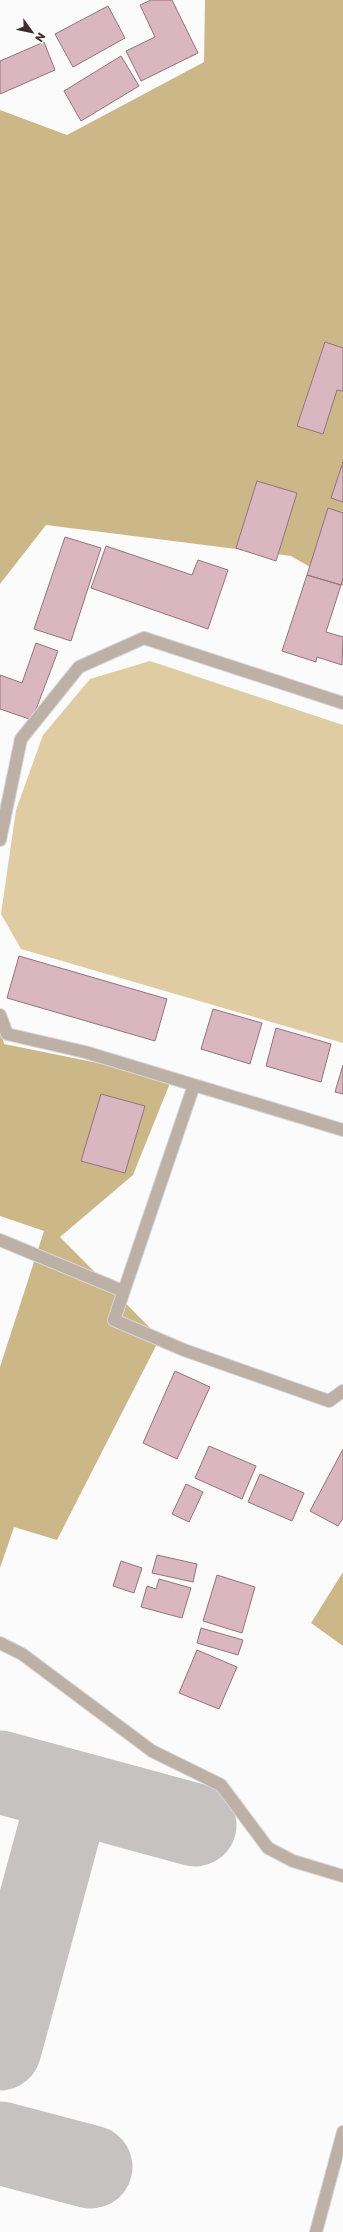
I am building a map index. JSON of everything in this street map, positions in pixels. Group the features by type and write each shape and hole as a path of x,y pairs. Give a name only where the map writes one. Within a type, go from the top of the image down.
{"street":[{"path":"0,840 21,739 79,667 144,638 343,703"},
{"path":"0,1015 7,1034 85,1052 343,1130"},
{"path":"194,1085 114,1320 184,1350 329,1400 343,1390"},
{"path":"0,1240 123,1292"},
{"path":"0,1643 22,1654 152,1751 221,1785 268,1848 293,1862 343,1876"},
{"path":"316,2232 343,2132"}],"shaded area":[{"path":"205,0 343,0 343,586 291,556 46,525 0,584 0,110 67,135 204,62"},
{"path":"150,661 343,725 343,1043 21,949 1,914 16,810 43,735 90,679"},
{"path":"0,1026 4,1044 172,1078 133,1175 60,1237 160,1338 57,1540 14,1527 0,1568 0,1367 44,1231 0,1216"},
{"path":"343,1572 343,1646 311,1623"}],"building":[{"path":"151,0 172,0 198,53 141,81 126,51 155,37 140,5"},
{"path":"108,6 125,38 73,67 55,34"},
{"path":"44,42 55,70 0,94 0,61"},
{"path":"121,56 139,86 81,121 64,91"},
{"path":"325,342 343,348 343,391 337,390 323,434 297,426"},
{"path":"343,462 343,502 331,498"},
{"path":"257,481 297,493 276,561 236,548"},
{"path":"328,508 343,513 343,578 341,585 307,575"},
{"path":"65,537 101,548 71,641 34,629"},
{"path":"106,546 192,575 198,560 228,570 208,629 91,588"},
{"path":"307,575 341,585 326,632 343,637 342,665 317,657 316,662 282,651"},
{"path":"36,643 58,651 32,720 0,709 0,675 22,683"},
{"path":"19,956 167,999 155,1041 7,998"},
{"path":"213,1009 262,1023 250,1064 201,1049"},
{"path":"276,1028 331,1044 321,1082 266,1066"},
{"path":"343,1065 343,1094 335,1092"},
{"path":"101,1094 145,1106 125,1173 81,1161"},
{"path":"175,1371 210,1387 177,1459 143,1443"},
{"path":"209,1446 256,1466 242,1499 195,1478"},
{"path":"343,1449 343,1518 338,1526 310,1511"},
{"path":"260,1474 304,1493 292,1521 248,1502"},
{"path":"186,1484 203,1492 189,1522 172,1514"},
{"path":"157,1555 197,1564 193,1582 152,1573"},
{"path":"121,1561 142,1568 134,1593 113,1586"},
{"path":"217,1575 255,1587 242,1633 203,1621"},
{"path":"159,1579 191,1588 182,1618 141,1607 147,1586 156,1589"},
{"path":"201,1628 243,1640 238,1655 197,1643"},
{"path":"197,1650 237,1667 219,1709 179,1693"}],"taxiway":[{"path":"0,1772 195,1825"},
{"path":"0,2049 70,1791"},
{"path":"0,2143 91,2167"}]}
